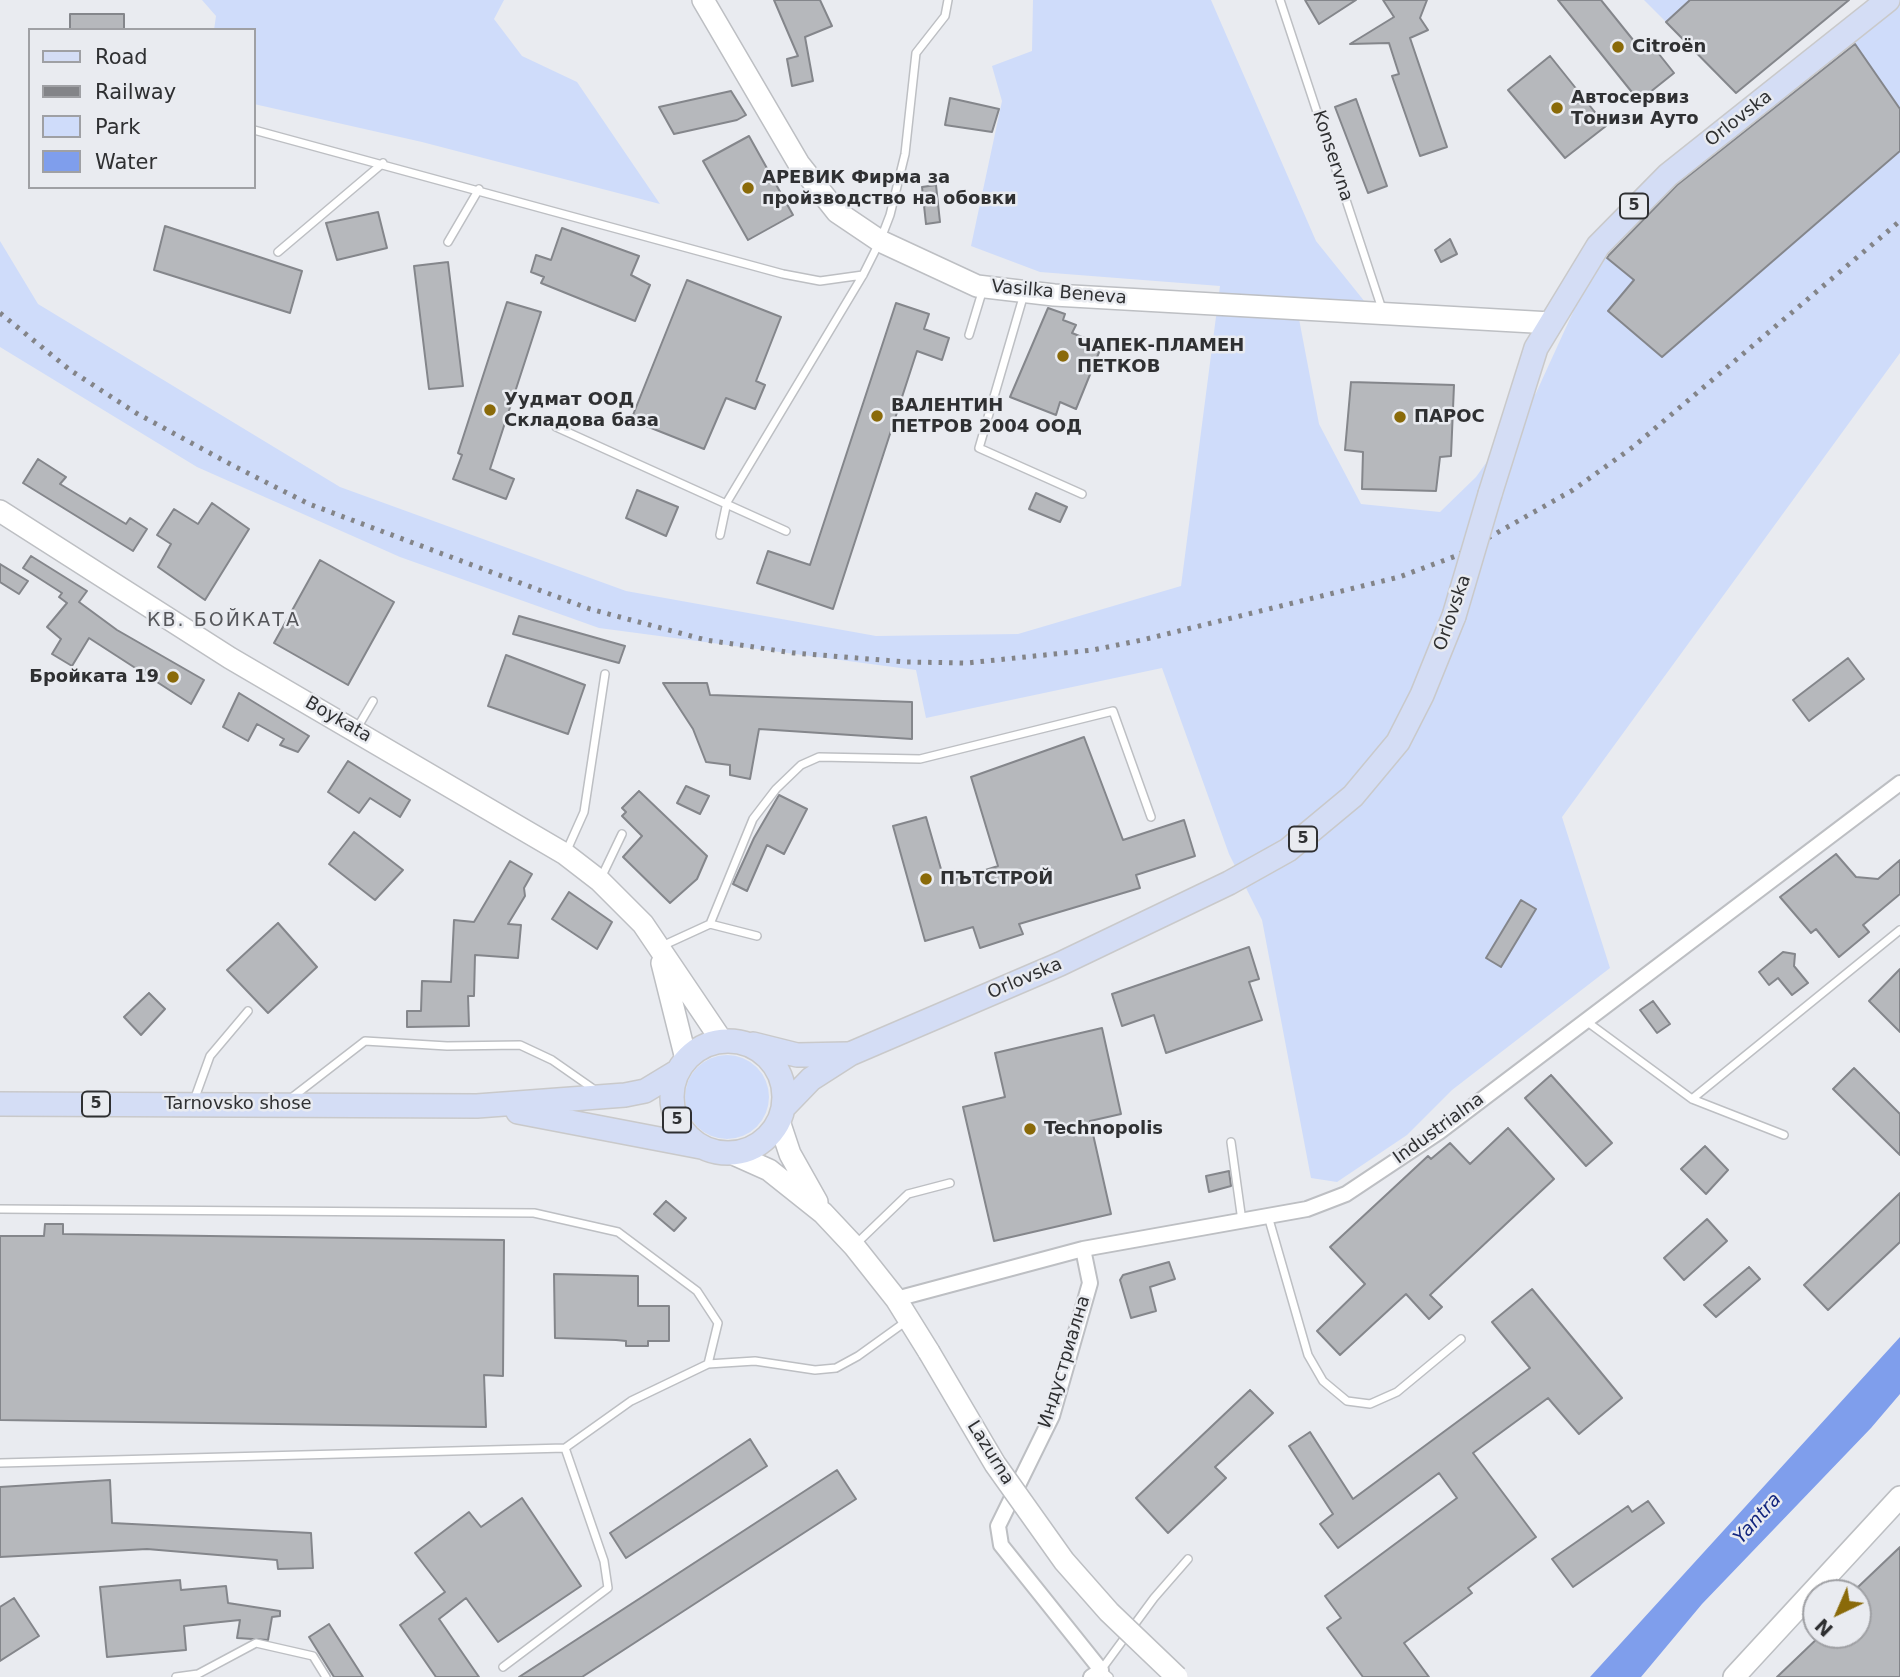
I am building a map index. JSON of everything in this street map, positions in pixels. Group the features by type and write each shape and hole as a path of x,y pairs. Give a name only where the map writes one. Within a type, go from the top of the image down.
{"main road":[{"name":"Orlovska","path":"781,1114 811,1079 850,1054 1072,959 1193,901 1288,850 1353,796 1398,742 1422,695 1454,616 1529,369 1551,323 1598,246 1668,175 1888,0"},
{"name":"Orlovska","path":"731,1041 797,1055 850,1054"},
{"name":"5","path":"731,1041 696,1050 682,1065 673,1088 673,1107 679,1124 690,1138 704,1147 731,1153 759,1144 781,1114"},
{"path":"731,1041 763,1054 779,1073 784,1090 781,1114"},
{"name":"Tarnovsko shose","path":"0,1104 477,1106 604,1097 645,1091 682,1065"},
{"name":"Tarnovsko shose","path":"477,1106 571,1120 704,1147"}],"street":[{"name":"Vasilka Beneva","path":"703,0 768,114 819,192 836,212 880,242 933,268 984,286 1024,292 1551,323"},
{"name":"Boykata","path":"0,511 230,658 565,854 600,881 643,924 658,948 731,1041"},
{"name":"Industrialna","path":"896,1299 1083,1249 1307,1209 1346,1194 1439,1132 1900,783"},
{"name":"Boykata","path":"658,948 682,1065"},
{"name":"Lazurna","path":"781,1114 790,1154 823,1213"},
{"name":"Lazurna","path":"731,1153 769,1170 823,1213 854,1246 896,1299 995,1464 1064,1561 1109,1612 1177,1677"},
{"name":"Индустриална","path":"1083,1249 1090,1283 1052,1416 998,1526 1001,1545 1100,1675"},
{"path":"1734,1677 1900,1497"}],"lane":[{"path":"720,535 727,502 880,242 890,215 905,153 916,53 945,16 948,0"},
{"name":"Konservna","path":"1280,0 1384,312"},
{"path":"256,131 479,189 783,274 820,281 863,275"},
{"path":"278,252 383,163"},
{"path":"448,242 479,189"},
{"path":"969,335 984,286"},
{"path":"1024,292 979,447 1082,494"},
{"path":"556,427 727,502 786,531"},
{"path":"565,854 584,812 605,674"},
{"path":"356,730 373,701"},
{"path":"710,924 753,819 776,789 801,765 819,757 920,759 1113,711 1151,817"},
{"path":"600,881 622,834"},
{"path":"658,948 710,924 757,936"},
{"path":"1692,1099 1900,930"},
{"path":"192,1104 210,1056 247,1012"},
{"path":"1585,1021 1692,1099 1784,1135"},
{"path":"283,1105 365,1041 447,1046 520,1045 552,1060 604,1097"},
{"path":"1231,1142 1242,1222"},
{"path":"854,1246 908,1195 950,1183"},
{"path":"0,1209 534,1213 618,1232 697,1291 718,1323 708,1364"},
{"path":"1268,1216 1308,1355 1323,1381 1347,1401 1370,1404 1397,1392 1461,1339"},
{"path":"0,1463 565,1448 631,1401 708,1364 755,1361 816,1370 836,1368 909,1320"},
{"path":"503,1667 608,1588 604,1561 565,1448"},
{"path":"1100,1675 1154,1598 1188,1559"},
{"path":"176,1677 198,1674 256,1643 313,1656 326,1677"}],"green space":[{"path":"202,0 504,0 494,19 522,56 577,82 660,204 422,142 256,104 256,28 214,28 216,16"},
{"path":"1033,0 1211,0 1316,241 1365,302 1299,319 1319,424 1361,504 1440,512 1476,477 1536,393 1600,253 1634,280 1608,311 1662,357 1900,151 1900,353 1562,817 1610,968 1452,1090 1407,1135 1337,1182 1311,1178 1262,920 1229,854 1162,668 926,718 916,670 599,628 400,557 197,467 0,347 0,241 38,304 340,487 626,591 876,636 1018,634 1181,586 1220,286 1040,272 971,246 1002,101 992,66 1032,51"},
{"path":"1644,0 1690,0 1666,22"},
{"path":"1900,1 1900,109 1852,39"},
{"path":"727,1055 743,1058 757,1067 766,1081 769,1097 766,1113 757,1127 743,1136 727,1139 711,1136 697,1127 688,1113 685,1097 688,1081 697,1067 711,1058"}],"water":[{"name":"Yantra","path":"1900,1337 1900,1394 1871,1428 1702,1604 1641,1677 1590,1677"}],"building":[{"path":"774,0 820,0 832,26 805,37 813,81 792,86 787,59 798,56"},
{"path":"1305,0 1356,0 1319,24"},
{"path":"1383,0 1427,0 1420,18 1428,30 1410,38 1447,147 1420,156 1392,76 1399,74 1389,43 1350,44 1394,17"},
{"name":"Citroën","path":"1558,0 1601,0 1642,51 1651,44 1674,73 1639,101"},
{"path":"1690,0 1849,0 1736,93 1666,22"},
{"path":"70,14 124,14 124,28 70,28"},
{"path":"1855,44 1900,109 1900,151 1662,357 1608,311 1634,280 1607,258 1677,185"},
{"name":"Автосервиз Тонизи Ауто","path":"1550,56 1606,126 1565,158 1508,90"},
{"path":"731,91 746,115 737,120 674,134 659,107"},
{"path":"950,98 999,109 992,132 945,125"},
{"path":"1356,99 1387,186 1368,193 1335,107"},
{"name":"АРЕВИК Фирма за пройзводство на обовки","path":"749,136 793,215 748,240 703,161"},
{"path":"936,185 940,222 926,224 922,187"},
{"path":"378,212 387,248 337,260 326,223"},
{"path":"165,226 302,271 290,313 154,270"},
{"path":"562,228 639,256 631,275 650,285 635,321 541,283 544,277 531,272 536,255 551,260"},
{"path":"1450,239 1457,254 1441,262 1435,250"},
{"path":"448,262 463,386 429,389 414,266"},
{"path":"687,280 781,317 756,381 765,385 755,409 726,398 704,449 631,420"},
{"name":"Уудмат ООД Складова база","path":"507,302 541,312 490,469 514,479 506,499 453,479 462,455 458,453"},
{"path":"896,303 929,314 924,329 949,338 942,360 917,351 833,609 757,583 768,551 810,565"},
{"name":"ЧАПЕК-ПЛАМЕН ПЕТКОВ","path":"1048,308 1065,314 1063,320 1076,325 1072,333 1102,345 1076,409 1060,402 1056,415 1010,397"},
{"name":"ПАРОС","path":"1351,382 1454,385 1451,456 1440,457 1436,491 1362,489 1363,452 1345,450"},
{"path":"38,459 66,477 60,484 126,524 130,518 147,529 133,551 23,483"},
{"path":"637,490 678,507 666,536 626,518"},
{"path":"1036,493 1067,507 1060,522 1029,509"},
{"path":"212,503 249,529 205,600 158,567 171,544 157,535 174,509 198,524"},
{"path":"31,556 87,591 79,602 117,630 204,680 191,704 89,638 72,666 52,654 61,639 47,627 67,603 59,597 62,593 23,568"},
{"path":"320,560 394,602 348,685 274,643"},
{"path":"0,564 28,581 19,594 0,582"},
{"path":"519,616 625,646 619,663 513,634"},
{"path":"506,655 585,685 568,734 488,706"},
{"path":"1848,658 1864,679 1809,721 1793,700"},
{"path":"663,683 707,683 710,695 912,702 912,739 759,729 750,779 730,775 730,765 706,762 693,729"},
{"path":"239,693 309,736 298,752 280,745 284,739 257,724 248,741 223,727"},
{"path":"1084,737 1123,840 1184,820 1195,856 1136,875 1140,888 1019,924 1023,934 980,948 973,927 925,941 893,826 926,817 945,883 998,866 971,777"},
{"path":"348,761 410,800 400,817 370,798 359,813 328,792"},
{"path":"686,786 709,796 700,814 677,803"},
{"path":"639,791 707,856 697,879 670,903 623,857 642,836 622,816 626,812 622,808"},
{"path":"779,795 807,809 784,854 767,845 747,891 733,884 754,838"},
{"path":"354,832 403,870 375,900 329,864"},
{"path":"1836,854 1856,877 1878,879 1900,860 1900,894 1863,925 1869,932 1839,957 1816,929 1811,933 1780,897"},
{"path":"510,861 532,874 524,888 525,896 508,924 521,925 518,958 475,955 474,996 468,996 469,1026 407,1027 407,1011 421,1011 422,981 451,982 454,920 474,922"},
{"path":"569,892 612,922 597,949 552,919"},
{"path":"1521,900 1536,909 1501,967 1486,958"},
{"path":"278,923 317,967 268,1013 227,970"},
{"path":"1249,947 1259,979 1249,982 1262,1020 1166,1053 1154,1015 1122,1026 1112,994"},
{"path":"1783,952 1795,954 1794,966 1808,983 1792,995 1778,978 1769,985 1759,972"},
{"path":"1900,969 1900,1032 1869,1001"},
{"path":"149,993 165,1009 141,1035 124,1017"},
{"path":"1653,1001 1670,1024 1657,1033 1640,1010"},
{"name":"Technopolis","path":"1102,1028 1121,1114 1090,1121 1111,1214 994,1241 963,1107 1005,1097 995,1053"},
{"path":"1854,1068 1900,1114 1900,1155 1833,1089"},
{"path":"1551,1075 1612,1143 1586,1166 1525,1098"},
{"path":"1508,1128 1554,1179 1430,1295 1442,1307 1429,1319 1406,1294 1340,1355 1317,1331 1365,1284 1330,1247 1428,1156 1431,1159 1450,1143 1470,1164"},
{"path":"1705,1146 1728,1170 1706,1194 1681,1169"},
{"path":"1229,1171 1231,1186 1209,1192 1206,1176"},
{"path":"1900,1193 1900,1242 1828,1310 1804,1285"},
{"path":"666,1201 686,1218 674,1231 654,1214"},
{"path":"1707,1219 1727,1241 1684,1280 1664,1258"},
{"path":"45,1224 63,1224 63,1234 504,1240 503,1376 484,1375 486,1427 0,1420 0,1236 44,1236"},
{"path":"1169,1262 1175,1279 1150,1287 1156,1311 1131,1318 1120,1280 1123,1275"},
{"path":"1749,1267 1760,1279 1716,1317 1704,1305"},
{"path":"554,1274 638,1276 638,1306 669,1306 669,1341 648,1341 648,1346 626,1346 626,1341 555,1338"},
{"path":"1532,1289 1622,1398 1579,1434 1548,1398 1473,1453 1536,1537 1468,1588 1472,1593 1404,1643 1429,1677 1363,1677 1327,1628 1341,1618 1325,1596 1457,1498 1439,1473 1338,1548 1320,1524 1333,1514 1289,1446 1310,1432 1353,1499 1530,1368 1492,1322"},
{"path":"1250,1390 1273,1413 1215,1467 1226,1478 1168,1533 1136,1498"},
{"path":"750,1439 767,1466 626,1558 610,1533"},
{"path":"837,1470 856,1499 582,1677 519,1677"},
{"path":"110,1480 112,1523 311,1533 313,1568 278,1569 277,1560 147,1549 0,1557 0,1487"},
{"path":"522,1498 581,1586 498,1642 466,1598 439,1619 479,1677 436,1677 400,1625 445,1592 415,1553 469,1512 481,1527"},
{"path":"1648,1501 1664,1523 1573,1587 1552,1559 1628,1506 1632,1512"},
{"path":"1900,1547 1900,1677 1777,1677 1806,1649 1872,1649 1872,1579 1866,1579"},
{"path":"180,1580 181,1590 226,1586 228,1603 280,1611 280,1616 272,1617 268,1640 237,1638 240,1620 211,1623 184,1626 186,1650 107,1657 100,1587"},
{"path":"14,1598 39,1636 0,1661 0,1607"},
{"path":"329,1624 363,1677 334,1677 309,1637"}],"railway":[{"path":"0,313 70,370 136,413 309,504 590,609 706,640 794,653 907,662 967,663 1093,650 1142,640 1399,577 1456,556 1573,490 1633,447 1900,221"}],"place":[{"name":"Citroën","path":"1618,47"},
{"name":"Автосервиз Тонизи Ауто","path":"1557,108"},
{"name":"АРЕВИК Фирма за пройзводство на обовки","path":"748,188"},
{"name":"ЧАПЕК-ПЛАМЕН ПЕТКОВ","path":"1063,356"},
{"name":"Уудмат ООД Складова база","path":"490,410"},
{"name":"ВАЛЕНТИН ПЕТРОВ 2004 ООД","path":"877,416"},
{"name":"ПАРОС","path":"1400,417"},
{"name":"Бройката 19","path":"173,677"},
{"name":"ПЪТСТРОЙ","path":"926,879"},
{"name":"Technopolis","path":"1030,1129"}],"district":[{"name":"КВ. БОЙКАТА","path":"224,621"}]}
